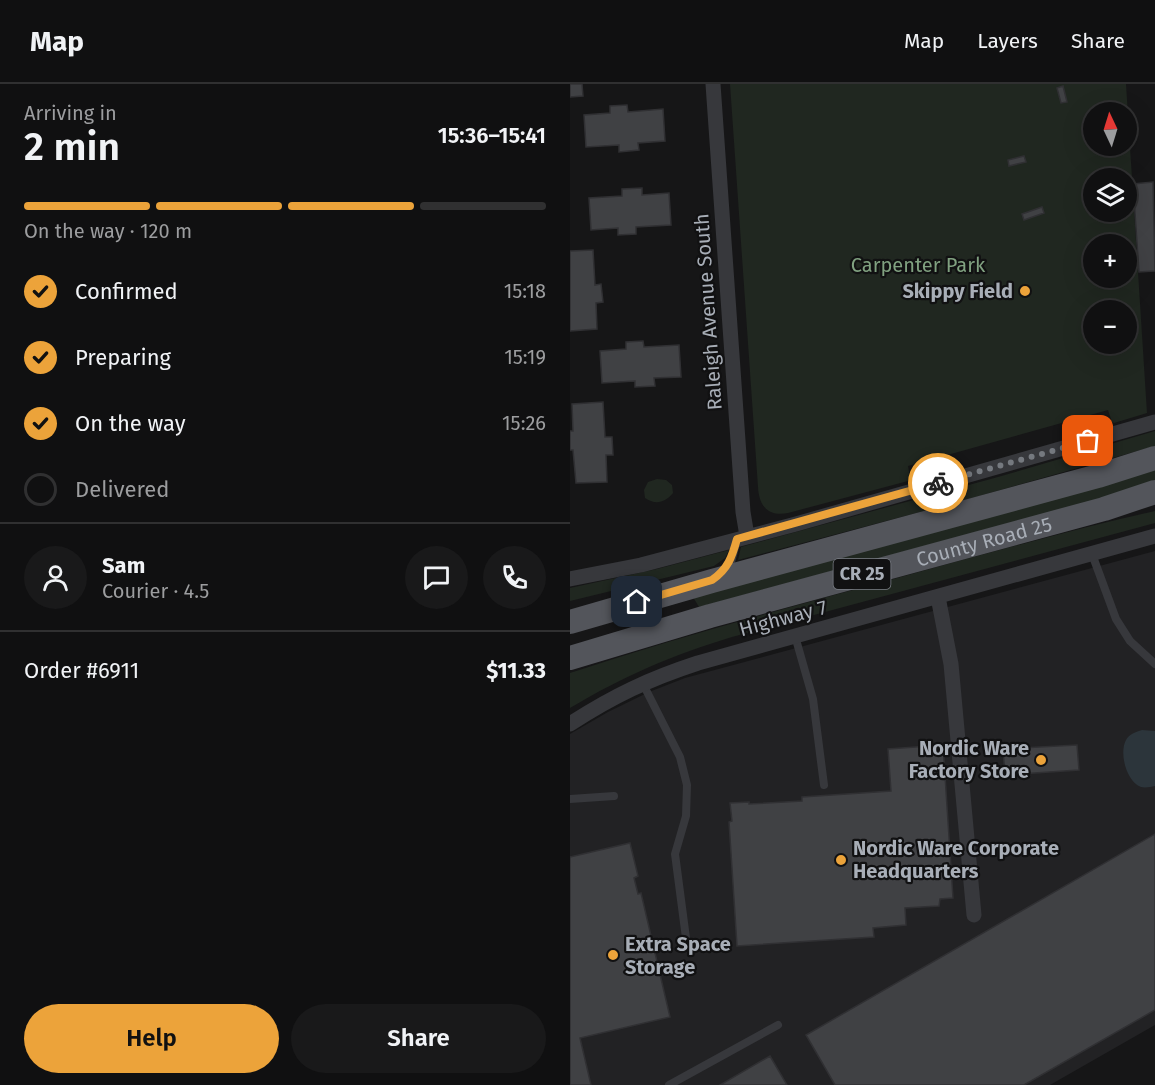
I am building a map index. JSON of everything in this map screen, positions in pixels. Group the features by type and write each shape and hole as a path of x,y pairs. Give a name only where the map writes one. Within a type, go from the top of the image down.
{"main road":[{"name":"County Road 25","path":"570,622 712,580 1098,476 1155,458"},
{"name":"County Road 25","path":"570,658 668,628 1104,509 1155,492"}],"street":[{"name":"Raleigh Avenue South","path":"713,84 742,501 742,538"},
{"path":"570,579 641,565 742,538 1155,422"},
{"name":"Highway 7","path":"570,724 607,700 642,683 698,663 1155,536"},
{"path":"938,597 951,664 974,915"}],"lane":[{"path":"712,580 722,574 731,562 742,538"},
{"path":"1092,554 1116,619 1130,641 1155,664"},
{"path":"795,636 813,699 824,785"},
{"path":"642,683 680,757 687,785 686,816 675,854 686,938"},
{"path":"570,798 614,796"},
{"path":"669,1085 778,1025"}],"shaded area":[{"path":"1155,551 1155,1025 1050,1085 570,1085 570,734 649,692 685,678"},
{"path":"1142,730 1155,731 1155,786 1141,787 1136,784 1125,766 1123,752 1127,738"}],"green space":[{"name":"Carpenter Park","path":"730,84 1126,84 1127,102 1083,102 1083,156 1131,156 1131,168 1083,168 1083,222 1135,222 1136,234 1083,234 1083,288 1137,288 1137,256 1147,413 1114,423 1108,410 908,466 910,477 908,481 788,513 770,512 763,505 759,494"},
{"path":"1155,431 1155,446 958,502 738,560 741,547 998,477"},
{"path":"1155,469 1155,480 1095,500 699,607 693,597"},
{"path":"657,479 666,480 672,485 673,493 660,502 645,498 644,490 648,482"},
{"path":"1155,511 1155,523 710,644 649,667 570,708 570,673 769,613 1022,544"},
{"path":"729,550 725,558 714,566 570,601 570,588"}],"building":[{"path":"570,84 582,84 583,96 570,97"},
{"path":"1063,86 1067,102 1061,103 1057,88"},
{"path":"627,105 628,112 663,109 665,141 638,143 639,150 619,152 619,145 586,147 584,115 610,113 610,106"},
{"path":"1024,156 1026,162 1009,166 1008,160"},
{"path":"1153,182 1155,271 1139,272 1136,222 1137,184"},
{"path":"642,188 642,195 669,193 671,225 636,227 636,234 618,235 618,228 591,230 589,198 622,196 622,189"},
{"path":"1042,207 1044,213 1024,220 1022,214"},
{"path":"593,250 595,285 601,284 603,302 596,303 597,329 570,331 570,251"},
{"path":"643,341 644,347 679,345 681,377 654,378 655,386 635,387 635,381 602,383 600,351 626,349 626,342"},
{"path":"603,402 605,437 612,437 613,455 606,455 607,482 576,483 573,450 570,450 570,431 573,431 572,404"},
{"name":"Nordic Ware Corporate Headquarters","path":"943,745 953,898 940,899 939,906 905,908 906,925 873,928 874,937 737,946 729,822 732,821 730,803 802,801 802,797 891,791 888,749"},
{"name":"Nordic Ware Factory Store","path":"1077,745 1079,770 1005,775 1003,749"},
{"path":"1155,834 1155,1010 1024,1085 835,1085 806,1035"},
{"name":"Extra Space Storage","path":"630,843 638,876 634,878 638,894 641,893 670,1017 580,1038 591,1085 570,1085 570,857"},
{"path":"770,1056 787,1085 720,1085"}],"way so far":[{"path":"938,483 1088,441"}],"place":[{"name":"Skippy Field","path":"1025,291"},
{"name":"Nordic Ware Factory Store","path":"1041,760"},
{"name":"Nordic Ware Corporate Headquarters","path":"841,860"},
{"name":"Extra Space Storage","path":"613,955"}],"route":[{"path":"637,602 712,580 722,574 731,562 737,539 938,483"}]}
